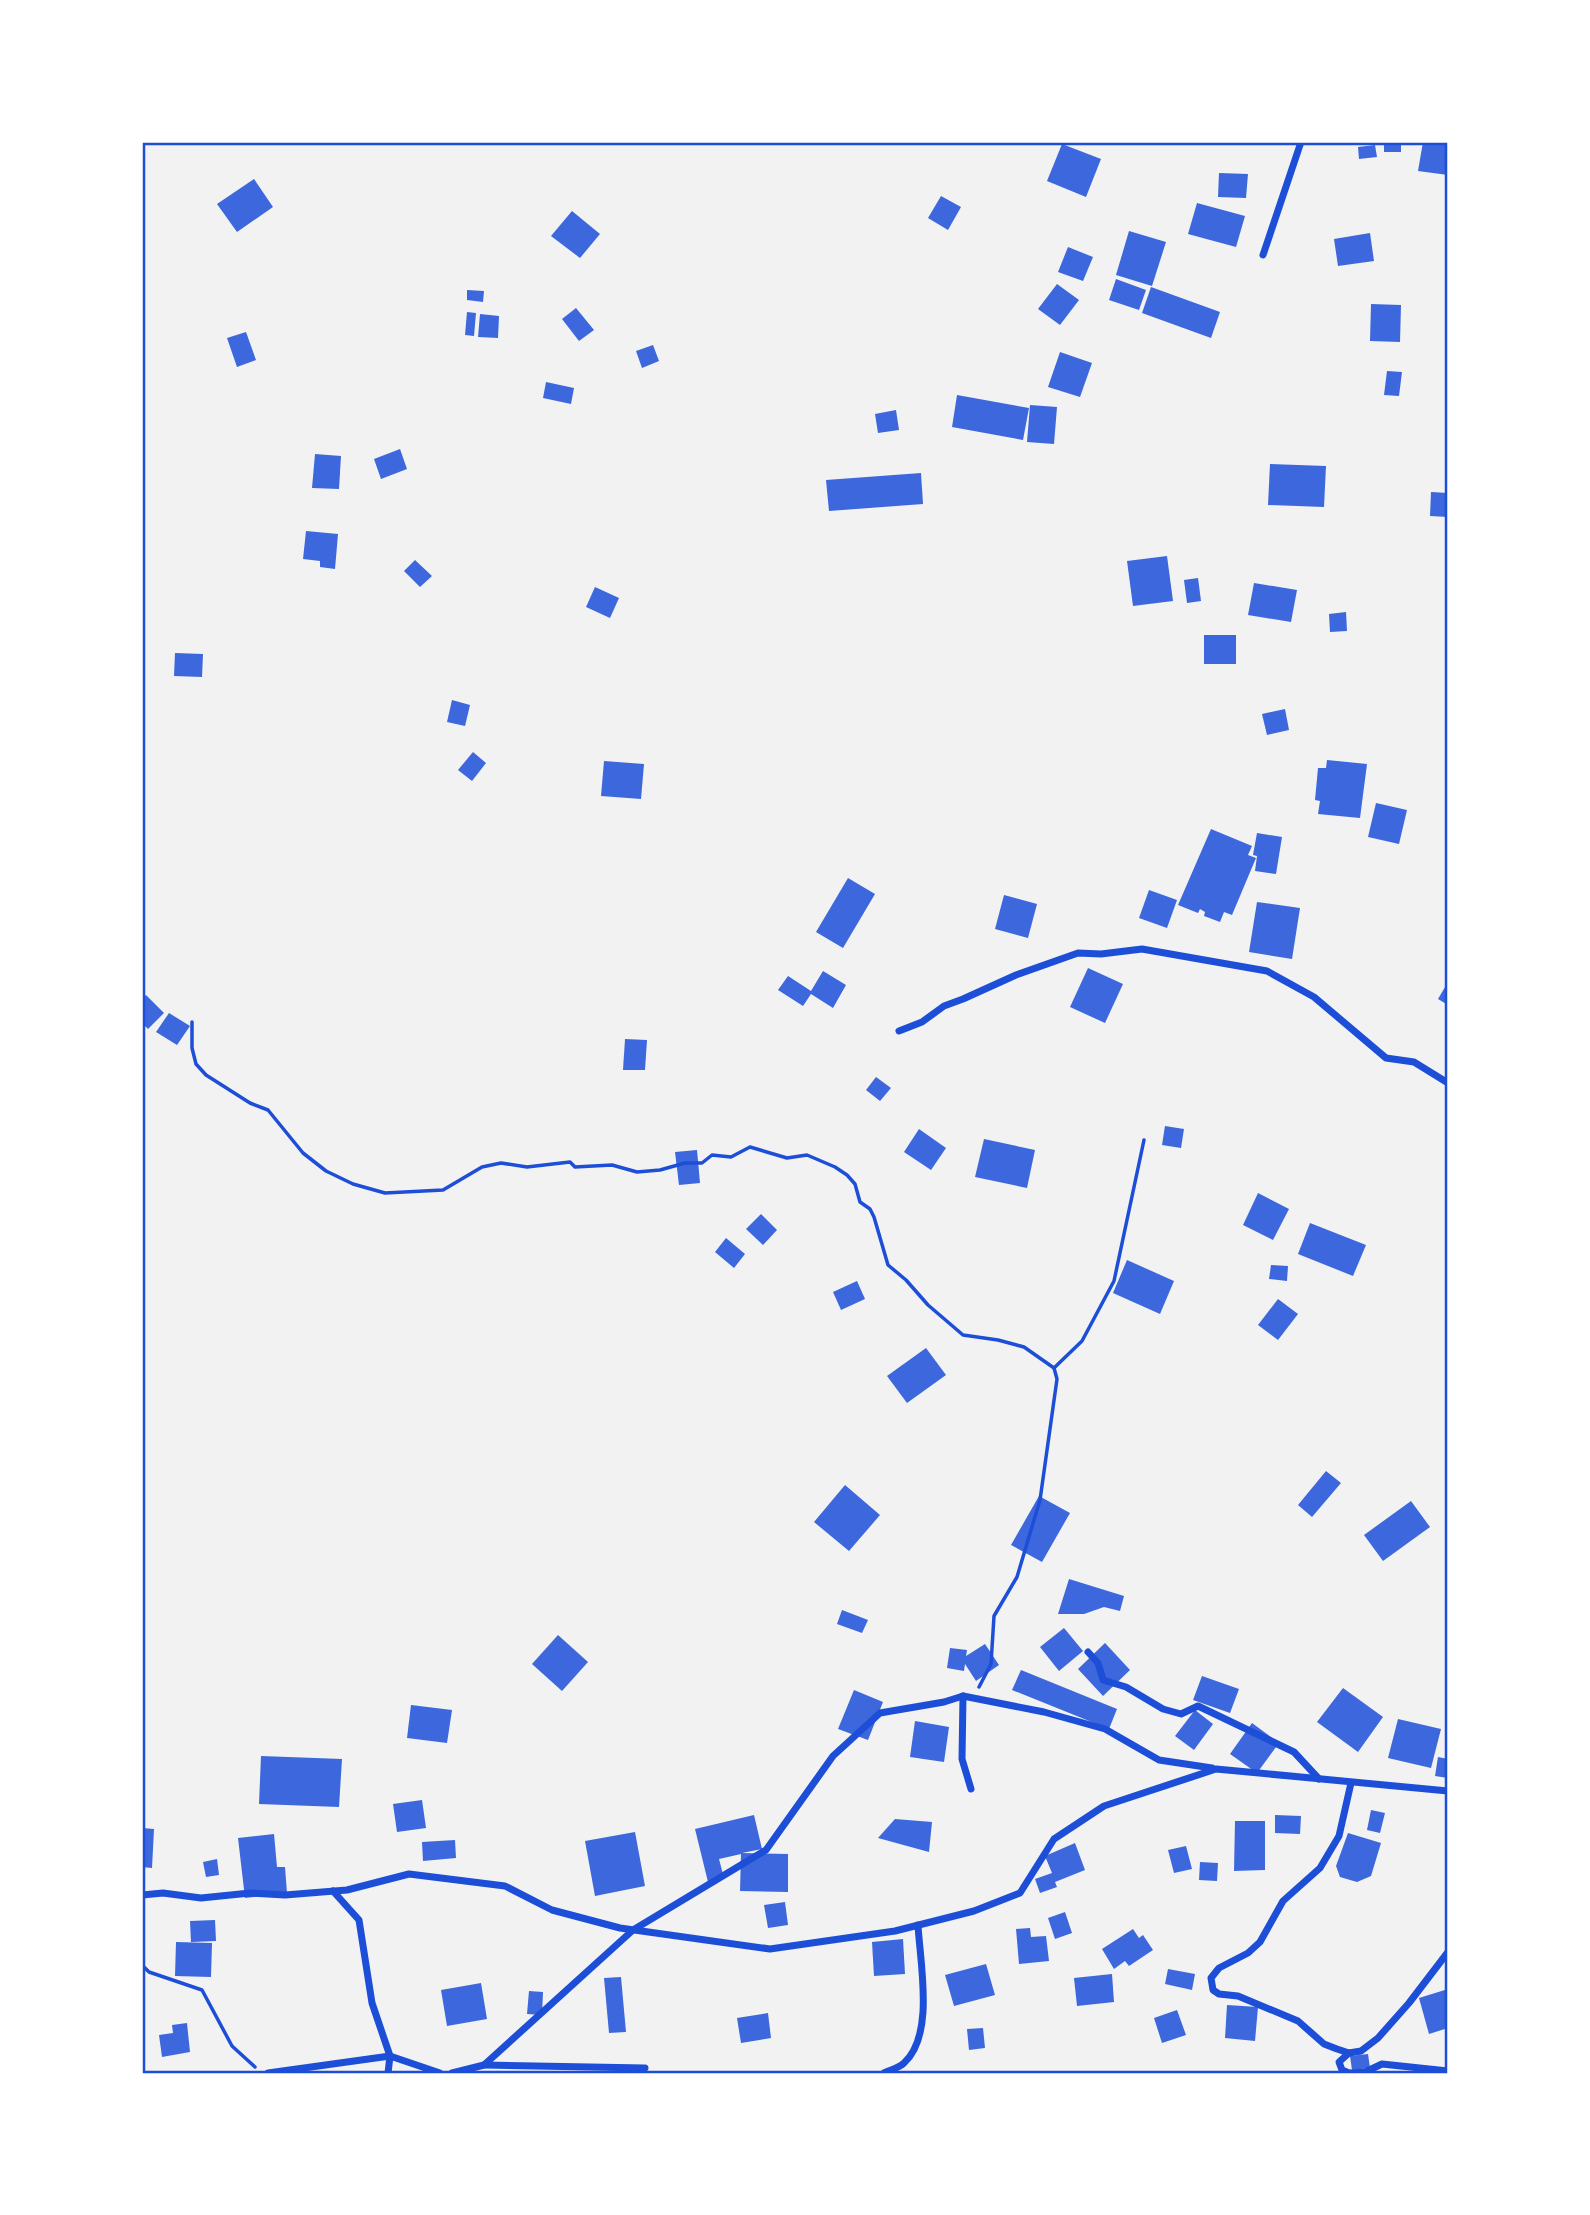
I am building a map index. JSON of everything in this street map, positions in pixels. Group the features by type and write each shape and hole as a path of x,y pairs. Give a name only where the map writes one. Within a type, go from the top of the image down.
{"street":[{"path":"1263,255 1301,142"},
{"path":"899,1031 922,1022 944,1006 1016,975 1078,953 1101,954 1142,949 1267,971 1314,997 1387,1058 1414,1062 1448,1083"},
{"path":"1088,1652 1098,1663 1103,1680 1126,1687 1163,1709 1181,1714 1198,1706 1294,1752 1319,1779"},
{"path":"963,1696 962,1759 971,1789"},
{"path":"484,2065 633,1930 766,1850 833,1756 880,1713 963,1696 1044,1712 1105,1729 1160,1760 1216,1769 1448,1791"},
{"path":"142,1895 201,1898 250,1893 285,1895 347,1890 409,1874 505,1886 552,1910 633,1930 770,1949 895,1931 974,1910 1020,1892 1054,1839 1104,1806 1216,1769"},
{"path":"1351,1783 1339,1836 1320,1868 1283,1901 1260,1942 1248,1953 1219,1968 1211,1978 1213,1990 1219,1994 1238,1996 1298,2021 1324,2044 1349,2053 1361,2051 1378,2038 1428,1982 1448,1952"},
{"path":"333,1891 359,1920 372,2003 390,2056 388,2073"},
{"path":"884,2073 903,2064 916,2048 923,2016 918,1925"},
{"path":"1349,2053 1339,2062 1342,2070 1349,2073 1364,2072 1382,2064 1448,2071"},
{"path":"268,2073 390,2056 440,2073"},
{"path":"452,2073 484,2065 645,2068"}],"path":[{"path":"192,1023 192,1048 196,1064 206,1075 250,1103 268,1110 303,1153 326,1171 353,1184 385,1193 443,1190 482,1167 501,1163 527,1167 570,1162 575,1167 612,1165 637,1172 660,1170 685,1163 702,1163 712,1155 731,1157 750,1147 787,1158 807,1155 835,1167 855,1184 860,1202 870,1209 874,1217 888,1265 945,1321 963,1335 998,1339 1024,1347 1054,1368 1057,1378 1041,1500 1017,1577 994,1616 991,1664 973,1698"},
{"path":"1054,1368 1082,1341 1114,1281 1144,1140"},
{"path":"142,1965 149,1972 202,1990 232,2046 262,2073"}],"building":[{"path":"1384,142 1401,142 1401,152 1384,152"},
{"path":"1423,142 1448,142 1448,175 1418,171"},
{"path":"1062,144 1101,159 1086,197 1047,181"},
{"path":"1375,145 1377,157 1359,159 1358,147"},
{"path":"1219,173 1248,174 1246,198 1218,197"},
{"path":"254,179 273,207 237,232 217,204"},
{"path":"941,196 961,207 948,230 928,218"},
{"path":"1197,203 1245,216 1236,247 1188,234"},
{"path":"572,211 600,234 580,258 551,236"},
{"path":"1129,231 1166,242 1152,286 1116,275"},
{"path":"1370,233 1374,261 1338,266 1334,239"},
{"path":"1068,247 1093,257 1083,281 1058,272"},
{"path":"1116,279 1146,290 1139,310 1109,300"},
{"path":"1057,284 1079,300 1060,325 1038,309"},
{"path":"1151,287 1220,312 1211,338 1142,313"},
{"path":"467,290 484,291 483,302 467,300"},
{"path":"1371,304 1401,305 1400,342 1370,341"},
{"path":"576,308 594,330 579,341 562,319"},
{"path":"467,312 476,313 474,336 465,335"},
{"path":"480,314 499,316 498,338 478,337"},
{"path":"246,332 256,360 237,367 227,338"},
{"path":"653,345 659,361 642,368 636,351"},
{"path":"1060,352 1092,363 1080,397 1048,387"},
{"path":"1387,371 1402,372 1399,396 1384,395"},
{"path":"546,382 574,388 571,404 543,398"},
{"path":"957,395 1029,408 1023,440 952,427"},
{"path":"1030,405 1057,407 1054,444 1027,442"},
{"path":"896,410 899,430 878,433 875,414"},
{"path":"400,449 407,469 381,479 374,459"},
{"path":"315,454 341,456 339,489 312,488"},
{"path":"1270,464 1326,466 1324,507 1268,505"},
{"path":"921,473 923,504 829,511 826,480"},
{"path":"1431,492 1448,493 1448,517 1430,516"},
{"path":"306,531 338,534 335,569 320,567 320,561 303,559"},
{"path":"1167,556 1173,601 1133,606 1127,561"},
{"path":"415,560 432,576 420,587 404,571"},
{"path":"1198,578 1201,601 1187,603 1184,580"},
{"path":"1254,583 1297,590 1291,622 1248,615"},
{"path":"595,587 619,598 610,618 586,607"},
{"path":"1346,612 1347,631 1330,632 1329,614"},
{"path":"1204,635 1236,635 1236,664 1204,664"},
{"path":"175,653 203,654 202,677 174,676"},
{"path":"452,700 470,705 465,726 447,722"},
{"path":"1285,709 1289,730 1267,735 1262,714"},
{"path":"473,752 486,763 472,781 458,770"},
{"path":"1327,760 1367,764 1360,818 1318,814 1320,801 1315,800 1318,768 1326,768"},
{"path":"604,761 644,764 641,799 601,796"},
{"path":"1376,803 1407,810 1399,844 1368,837"},
{"path":"1211,829 1252,846 1248,855 1256,858 1232,915 1224,912 1220,922 1204,916 1205,912 1200,909 1198,913 1178,905"},
{"path":"1257,833 1282,837 1276,874 1255,871 1257,856 1253,855"},
{"path":"848,878 875,894 843,948 816,932"},
{"path":"1149,890 1177,900 1167,928 1139,918"},
{"path":"1004,895 1037,904 1028,938 995,929"},
{"path":"1257,902 1300,908 1292,959 1249,952"},
{"path":"1088,968 1123,984 1105,1023 1070,1007"},
{"path":"823,971 846,985 833,1008 811,994 803,1006 778,990 788,976 811,991"},
{"path":"1448,982 1448,1005 1438,999"},
{"path":"146,995 164,1013 148,1029 142,1023 142,999"},
{"path":"169,1013 190,1026 177,1045 156,1032"},
{"path":"625,1039 647,1040 645,1070 623,1070"},
{"path":"876,1077 891,1088 880,1101 866,1090"},
{"path":"1165,1126 1184,1129 1181,1148 1162,1145"},
{"path":"919,1129 946,1148 931,1170 904,1152"},
{"path":"984,1139 1035,1150 1027,1188 975,1177"},
{"path":"697,1150 700,1183 679,1185 675,1152"},
{"path":"1258,1193 1289,1209 1273,1240 1243,1225"},
{"path":"761,1214 777,1230 763,1245 746,1229"},
{"path":"1310,1223 1366,1245 1353,1276 1298,1254"},
{"path":"726,1238 745,1254 734,1268 715,1252"},
{"path":"1127,1260 1174,1281 1160,1314 1113,1293"},
{"path":"1271,1265 1288,1266 1287,1281 1269,1279"},
{"path":"857,1281 865,1299 841,1310 833,1292"},
{"path":"1278,1299 1298,1314 1278,1340 1258,1325"},
{"path":"926,1348 946,1375 907,1403 887,1376"},
{"path":"1326,1471 1341,1483 1312,1517 1298,1505"},
{"path":"845,1485 880,1515 849,1551 814,1522"},
{"path":"1039,1496 1070,1513 1042,1562 1011,1545"},
{"path":"1411,1501 1430,1527 1383,1561 1364,1535"},
{"path":"1069,1579 1124,1596 1120,1611 1104,1607 1084,1614 1058,1614"},
{"path":"842,1610 868,1620 862,1633 837,1624"},
{"path":"1064,1628 1083,1651 1059,1671 1040,1647"},
{"path":"558,1635 588,1662 562,1691 532,1664"},
{"path":"1105,1643 1130,1670 1103,1696 1078,1669"},
{"path":"985,1644 999,1665 976,1681 965,1664 964,1671 947,1668 950,1648 967,1650 966,1656"},
{"path":"1021,1670 1117,1709 1109,1729 1012,1690"},
{"path":"1202,1676 1239,1689 1230,1713 1193,1700"},
{"path":"1343,1688 1383,1717 1358,1752 1317,1722"},
{"path":"854,1690 883,1702 868,1740 838,1729"},
{"path":"411,1705 452,1710 447,1743 407,1738"},
{"path":"1195,1710 1213,1724 1194,1750 1175,1736"},
{"path":"1398,1719 1441,1729 1431,1768 1388,1758"},
{"path":"915,1721 949,1727 944,1762 910,1757"},
{"path":"1252,1723 1279,1743 1257,1773 1230,1754"},
{"path":"261,1756 342,1759 339,1807 259,1804"},
{"path":"1438,1757 1448,1759 1448,1778 1435,1776"},
{"path":"422,1800 426,1828 397,1832 393,1804"},
{"path":"1371,1810 1385,1813 1380,1833 1367,1830"},
{"path":"754,1815 762,1849 742,1853 788,1854 788,1892 740,1891 741,1854 719,1859 724,1878 708,1882 695,1829"},
{"path":"1275,1815 1301,1816 1300,1834 1275,1833"},
{"path":"895,1819 932,1822 929,1852 878,1838"},
{"path":"1235,1821 1265,1821 1265,1870 1234,1871"},
{"path":"142,1828 154,1829 152,1868 142,1867"},
{"path":"635,1832 645,1886 595,1896 585,1841"},
{"path":"1348,1833 1381,1843 1371,1876 1357,1882 1340,1877 1336,1866"},
{"path":"274,1834 277,1867 285,1867 287,1893 245,1898 238,1838"},
{"path":"455,1840 456,1858 423,1861 422,1842"},
{"path":"1075,1843 1085,1870 1055,1882 1057,1887 1040,1893 1035,1879 1052,1873 1045,1856"},
{"path":"1186,1846 1192,1869 1174,1873 1168,1850"},
{"path":"217,1859 219,1875 206,1877 203,1862"},
{"path":"1200,1862 1218,1863 1217,1881 1199,1880"},
{"path":"785,1902 788,1925 768,1928 764,1905"},
{"path":"1065,1912 1072,1933 1055,1939 1048,1918"},
{"path":"215,1920 216,1941 191,1942 190,1921"},
{"path":"1030,1928 1031,1937 1046,1936 1049,1961 1019,1964 1016,1929"},
{"path":"1133,1929 1139,1938 1143,1935 1153,1950 1129,1966 1125,1961 1114,1969 1102,1949"},
{"path":"903,1939 905,1974 874,1976 872,1942"},
{"path":"176,1942 212,1943 211,1977 175,1976"},
{"path":"986,1964 995,1995 954,2006 945,1975"},
{"path":"1168,1969 1195,1974 1192,1990 1165,1984"},
{"path":"1112,1974 1114,2002 1077,2006 1074,1978"},
{"path":"621,1977 626,2032 609,2033 604,1978"},
{"path":"481,1983 487,2019 447,2026 441,1990"},
{"path":"1448,1989 1448,2028 1429,2034 1419,1998"},
{"path":"529,1991 543,1992 542,2015 527,2014"},
{"path":"1227,2005 1258,2007 1255,2041 1225,2038"},
{"path":"1177,2010 1186,2035 1162,2043 1154,2018"},
{"path":"768,2013 771,2038 741,2043 737,2018"},
{"path":"187,2023 190,2052 162,2057 159,2035 173,2033 172,2025"},
{"path":"983,2028 985,2048 969,2050 967,2029"},
{"path":"1368,2054 1370,2068 1352,2070 1350,2056"}]}
